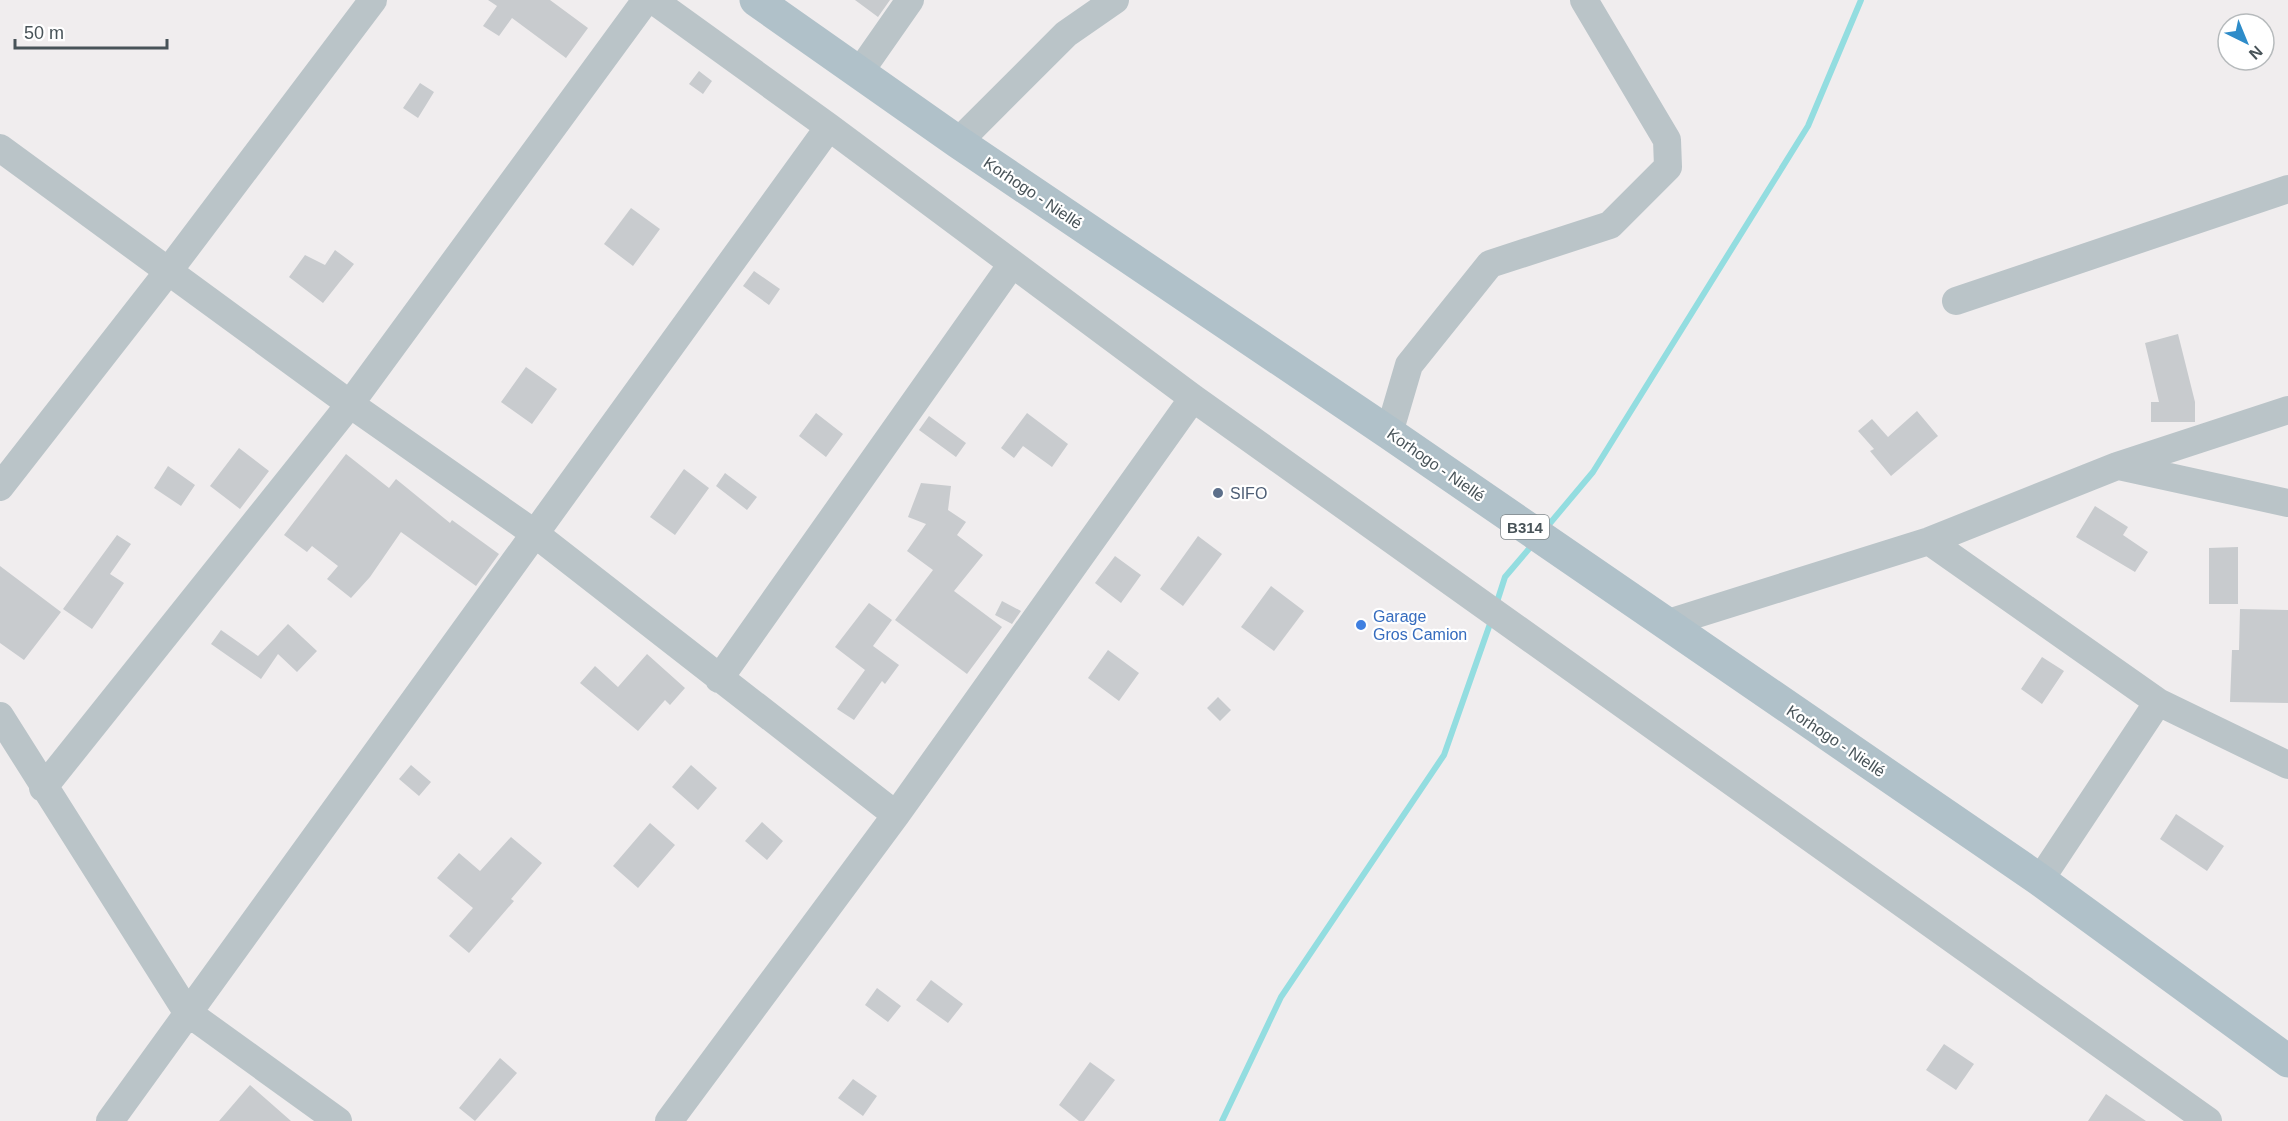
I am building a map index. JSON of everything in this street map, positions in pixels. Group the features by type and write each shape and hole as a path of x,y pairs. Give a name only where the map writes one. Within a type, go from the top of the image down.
{"main road":[{"name":"Korhogo - Niellé","path":"756,0 958,142 1389,433 2040,880 2288,1061"}],"street":[{"path":"0,487 167,273 373,0"},
{"path":"43,788 350,404 646,0"},
{"path":"653,0 829,127 1193,398 2208,1121"},
{"path":"858,73 910,0"},
{"path":"958,142 1066,34 1115,0"},
{"path":"1389,433 1409,365 1490,264 1610,225 1668,167 1667,140 1584,0"},
{"path":"110,1121 186,1012 829,127"},
{"path":"0,148 167,273 534,533 719,680 896,815"},
{"path":"1956,301 2288,189"},
{"path":"719,680 1012,264"},
{"path":"669,1121 896,815 1193,398"},
{"path":"1665,624 1929,541 2117,466 2288,410"},
{"path":"2117,466 2288,503"},
{"path":"1929,541 2158,702 2288,765"},
{"path":"2040,880 2158,702"},
{"path":"0,716 43,788 186,1012 338,1121"}],"building":[{"path":"488,0 550,0 588,28 566,58 512,18 499,36 483,26 497,6"},
{"path":"855,0 890,0 878,17"},
{"path":"699,71 712,81 703,94 689,84"},
{"path":"420,83 434,92 418,118 403,108"},
{"path":"631,208 660,229 633,266 604,244"},
{"path":"335,250 354,264 323,303 289,277 305,255 325,265"},
{"path":"754,271 780,289 769,305 743,286"},
{"path":"2178,334 2195,402 2195,422 2151,422 2151,402 2159,402 2145,343"},
{"path":"526,367 557,389 532,424 501,402"},
{"path":"1917,411 1938,436 1891,476 1870,451 1874,449 1858,431 1872,419 1888,437"},
{"path":"816,413 843,434 826,457 799,436"},
{"path":"1027,413 1068,444 1052,467 1023,446 1014,458 1001,448"},
{"path":"929,416 966,443 956,457 919,430"},
{"path":"239,448 269,471 240,509 210,486"},
{"path":"346,454 389,488 396,479 450,523 452,520 499,554 476,586 401,532 370,577 351,598 327,579 338,566 312,546 307,552 284,535"},
{"path":"168,466 195,485 181,506 154,488"},
{"path":"684,469 709,488 675,535 650,517"},
{"path":"725,473 757,497 747,510 716,486"},
{"path":"921,483 951,486 948,510 966,522 957,535 983,555 954,591 1002,627 967,674 895,620 933,570 907,551 926,524 908,517"},
{"path":"2095,506 2128,527 2123,535 2148,552 2135,572 2076,537"},
{"path":"117,535 131,544 110,574 124,583 92,629 63,609"},
{"path":"1198,536 1222,554 1183,606 1160,589"},
{"path":"2238,547 2238,604 2209,604 2209,548"},
{"path":"1115,556 1141,575 1121,603 1095,583"},
{"path":"0,566 61,612 24,660 0,643"},
{"path":"1271,586 1304,611 1274,651 1241,627"},
{"path":"1002,601 1021,611 1012,624 995,615"},
{"path":"869,603 892,620 873,646 899,665 885,684 882,681 854,720 837,709 865,670 835,647"},
{"path":"2240,609 2288,610 2288,703 2230,702 2232,650 2239,650"},
{"path":"288,624 317,651 297,672 278,654 261,679 211,644 221,630 258,656"},
{"path":"1108,650 1139,673 1119,701 1088,678"},
{"path":"647,654 685,688 670,705 665,700 638,731 580,683 595,666 618,687"},
{"path":"2042,657 2064,671 2042,704 2021,689"},
{"path":"1218,697 1231,710 1220,721 1207,708"},
{"path":"411,765 431,782 419,796 399,779"},
{"path":"691,765 717,788 698,810 672,787"},
{"path":"2176,814 2224,846 2207,871 2160,839"},
{"path":"762,822 783,841 767,860 745,841"},
{"path":"650,823 675,845 638,888 613,866"},
{"path":"511,837 542,863 511,899 514,901 469,953 449,936 473,908 437,878 459,853 480,871"},
{"path":"931,980 963,1004 948,1023 916,1000"},
{"path":"877,988 901,1006 888,1022 865,1005"},
{"path":"1944,1044 1974,1064 1956,1090 1926,1070"},
{"path":"500,1058 517,1073 475,1121 459,1108"},
{"path":"1090,1062 1115,1080 1084,1121 1079,1121 1059,1105"},
{"path":"853,1079 877,1096 863,1116 838,1098"},
{"path":"250,1085 291,1121 219,1121"},
{"path":"2106,1094 2146,1121 2088,1121"}],"waterway":[{"path":"1546,528 1593,472 1808,126 1861,0"},
{"path":"1496,605 1505,577 1534,543"},
{"path":"1222,1121 1281,997 1444,755 1491,621"}],"place":[{"name":"SIFO","path":"1218,493"},
{"name":"Garage Gros Camion","path":"1361,625"}]}
